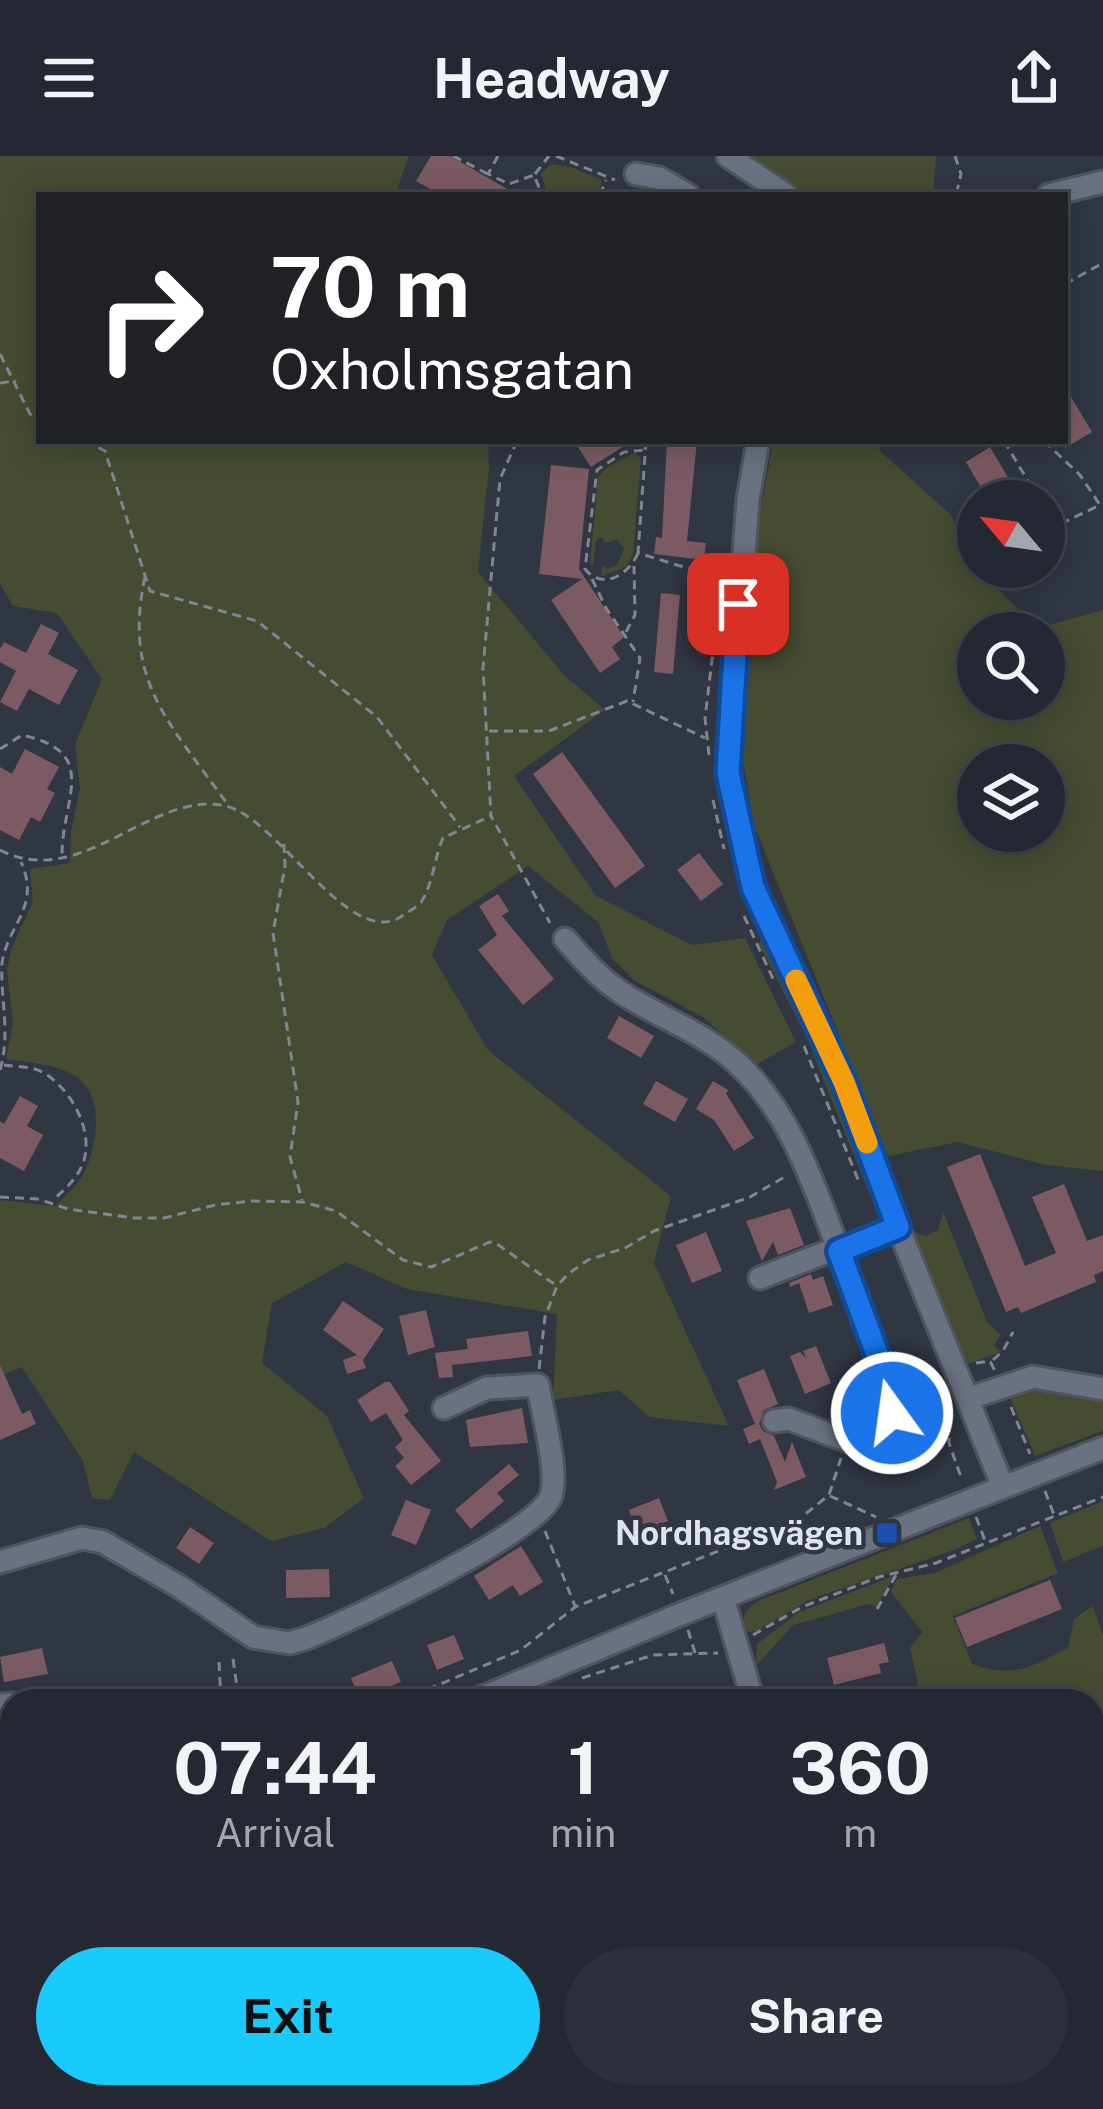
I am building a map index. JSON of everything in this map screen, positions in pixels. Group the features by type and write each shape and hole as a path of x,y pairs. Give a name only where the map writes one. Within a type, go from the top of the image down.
{"street":[{"path":"728,156 782,192"},
{"path":"636,174 659,178 683,192"},
{"path":"1061,192 1103,182"},
{"path":"757,444 737,615 728,773 753,887 844,1082 1003,1487"},
{"path":"565,939 619,991 687,1028 736,1062 771,1101 805,1164 894,1400 886,1425 855,1444 789,1419 774,1421"},
{"path":"760,1278 898,1227"},
{"path":"970,1398 1033,1377 1103,1389"},
{"path":"0,1562 82,1538 103,1542 254,1637 289,1643 405,1595 538,1514 548,1503 553,1486 538,1385 487,1388 444,1408"},
{"path":"502,1689 1103,1448"},
{"path":"723,1598 750,1689"}],"path":[{"path":"453,156 509,184 534,176 552,156 607,178 601,192"},
{"path":"488,174 498,156"},
{"path":"955,156 961,175 957,192"},
{"path":"534,176 541,192"},
{"path":"1068,282 1103,262"},
{"path":"0,354 36,416"},
{"path":"0,383 16,381"},
{"path":"91,444 106,452 151,592 256,621 377,717 461,829"},
{"path":"515,444 506,459 498,502 483,668 490,816 546,916 565,939"},
{"path":"591,577 620,576 638,553 646,444"},
{"path":"1006,444 1027,480"},
{"path":"1047,444 1080,475 1101,506 1065,522"},
{"path":"633,702 640,658 585,569 594,477 624,452 645,450"},
{"path":"638,553 690,569"},
{"path":"625,635 635,615 637,570 633,565"},
{"path":"145,575 137,610 144,677 156,702 229,806 284,844 345,909 369,922 392,923 423,901 442,838 490,816"},
{"path":"487,731 536,734 633,702 707,739"},
{"path":"0,749 22,735 49,741 67,755 74,787 62,832 62,858"},
{"path":"0,850 20,861 62,858 121,838 183,804 229,806"},
{"path":"284,844 285,866 273,933 298,1102 290,1157 303,1202"},
{"path":"20,861 28,896 1,968 7,1020 1,1067 38,1070 71,1100 82,1121 84,1161 74,1180 52,1201"},
{"path":"538,1385 545,1317 557,1286 588,1260 750,1197 805,1164"},
{"path":"0,1197 52,1201 68,1209 135,1219 164,1218 215,1205 303,1202 335,1210 416,1265 441,1265 490,1242 557,1286"},
{"path":"992,1361 1013,1332"},
{"path":"892,1413 895,1431 949,1444"},
{"path":"428,1689 521,1650 575,1607 798,1520 829,1496 836,1466 855,1444"},
{"path":"829,1496 880,1517"},
{"path":"579,1679 652,1654 696,1657 722,1652 802,1606 936,1563 1103,1498"},
{"path":"538,1514 575,1607"},
{"path":"878,1609 897,1573"},
{"path":"232,1659 236,1689"},
{"path":"218,1662 219,1689"},
{"path":"0,1867 0,1882"}],"green space":[{"path":"0,156 409,156 396,192 36,192 36,444 488,444 478,572 565,676 605,710 514,776 596,896 692,945 745,938 796,1042 756,1065 703,1017 635,981 612,958 598,922 528,866 447,920 432,955 488,1050 671,1196 654,1263 729,1426 649,1417 619,1390 553,1400 557,1314 407,1289 346,1262 272,1303 262,1363 327,1416 364,1498 324,1528 271,1541 134,1452 110,1500 92,1498 83,1461 22,1367 0,1376 0,1200 55,1206 81,1178 95,1137 95,1108 83,1083 57,1068 6,1059 13,1023 7,970 33,901 30,869 70,863 80,788 75,744 102,679 57,613 13,606 0,584"},
{"path":"716,156 936,156 933,192 771,192"},
{"path":"551,164 602,180 599,192 547,192 541,174"},
{"path":"772,444 879,444 880,451 950,514 957,526 957,588 996,588 1021,612 957,612 957,720 1065,720 1065,621 1103,610 1103,1171 1046,1165 958,1142 888,1156 753,823 739,735 751,563"},
{"path":"634,453 641,458 633,554 626,567 601,576 602,565 607,569 617,565 624,549 617,540 605,543 601,537 596,541 593,567 590,563 598,478 604,469"},
{"path":"761,939 784,973 817,1042 886,1221 881,1223 806,1036 759,944"},
{"path":"943,1212 987,1322 1001,1335 994,1345 1003,1349 1000,1352 964,1366 910,1231 926,1236 938,1230"},
{"path":"1035,1385 1103,1398 1103,1431 1035,1456 1009,1395"},
{"path":"1103,1501 1103,1546 1063,1562 1050,1523"},
{"path":"969,1518 977,1539 954,1550 809,1600 757,1631 741,1626 746,1611 758,1601"},
{"path":"1040,1526 1058,1573 953,1616 972,1664 1011,1670 1032,1666 1068,1648 1074,1619 1093,1606 1103,1636 1103,1689 918,1689 910,1648 922,1632 891,1592 897,1579 935,1573"},
{"path":"894,1576 877,1607 869,1604 793,1625 756,1666 757,1644 799,1612"}],"building":[{"path":"431,156 450,156 513,192 436,192 416,181"},
{"path":"1068,392 1092,432 1065,448 1068,444"},
{"path":"576,444 627,444 591,467"},
{"path":"667,444 697,444 687,541 706,543 704,560 654,554 656,537 662,538"},
{"path":"990,447 1010,480 977,480 966,462"},
{"path":"551,465 589,469 579,569 624,637 612,647 620,659 600,673 551,600 582,579 539,574"},
{"path":"661,593 680,595 673,674 654,672"},
{"path":"41,624 59,633 48,654 78,670 59,705 29,689 17,711 0,702 16,671 0,662 0,649 4,642 26,653"},
{"path":"25,749 59,767 47,789 55,793 40,822 31,817 19,840 0,830 0,767 12,774"},
{"path":"562,752 645,866 615,888 533,774"},
{"path":"699,853 723,884 701,901 677,870"},
{"path":"498,894 509,911 502,916 554,979 523,1005 478,950 497,935 479,906"},
{"path":"619,1016 654,1036 641,1058 607,1038"},
{"path":"656,1081 688,1099 675,1122 643,1104"},
{"path":"713,1081 728,1090 726,1094 754,1138 734,1151 714,1120 696,1109"},
{"path":"20,1096 38,1106 27,1126 43,1135 24,1171 0,1158 0,1121 4,1124"},
{"path":"980,1154 1025,1266 1056,1253 1032,1197 1064,1184 1087,1241 1103,1235 1103,1271 1094,1275 1096,1282 1021,1313 1018,1307 1006,1312 947,1167"},
{"path":"790,1208 804,1245 778,1255 773,1242 762,1261 746,1221"},
{"path":"706,1232 722,1271 692,1283 676,1245"},
{"path":"811,1274 813,1280 823,1276 833,1305 809,1313 799,1283 790,1287 789,1283"},
{"path":"343,1301 384,1329 363,1360 366,1368 347,1374 343,1360 357,1355 323,1330"},
{"path":"426,1310 435,1347 408,1355 399,1316"},
{"path":"528,1331 532,1356 452,1365 453,1377 439,1378 435,1353 468,1349 466,1339"},
{"path":"816,1346 831,1383 805,1394 790,1356 800,1352 806,1358 803,1351"},
{"path":"0,1365 22,1414 30,1410 36,1424 0,1440"},
{"path":"764,1369 778,1404 764,1410 759,1424 774,1436 785,1462 792,1442 806,1477 774,1490 777,1482 760,1439 749,1444 743,1429 755,1424 737,1380"},
{"path":"390,1382 409,1411 404,1415 441,1461 411,1485 395,1466 404,1458 395,1447 403,1440 386,1413 371,1422 357,1400"},
{"path":"522,1408 528,1443 470,1447 466,1420"},
{"path":"509,1464 519,1475 497,1493 504,1501 471,1529 455,1510"},
{"path":"659,1498 668,1521 638,1533 629,1510"},
{"path":"406,1500 431,1510 416,1545 391,1535"},
{"path":"190,1527 214,1543 199,1564 176,1548"},
{"path":"521,1546 543,1582 520,1596 513,1585 489,1600 474,1576"},
{"path":"329,1569 330,1597 286,1598 286,1570"},
{"path":"1050,1580 1062,1609 967,1647 955,1618"},
{"path":"454,1635 464,1659 437,1670 427,1645"},
{"path":"884,1643 889,1662 879,1664 881,1673 834,1685 827,1658"},
{"path":"42,1648 48,1674 4,1682 0,1657"},
{"path":"392,1661 401,1682 384,1689 355,1689 351,1678"}],"slow traffic":[{"path":"796,980 867,1143"}],"place":[{"name":"Nordhagsvägen","path":"887,1533"}],"route":[{"path":"738,604 728,773 753,887 844,1082 898,1227 839,1251 894,1400 892,1413"}]}
